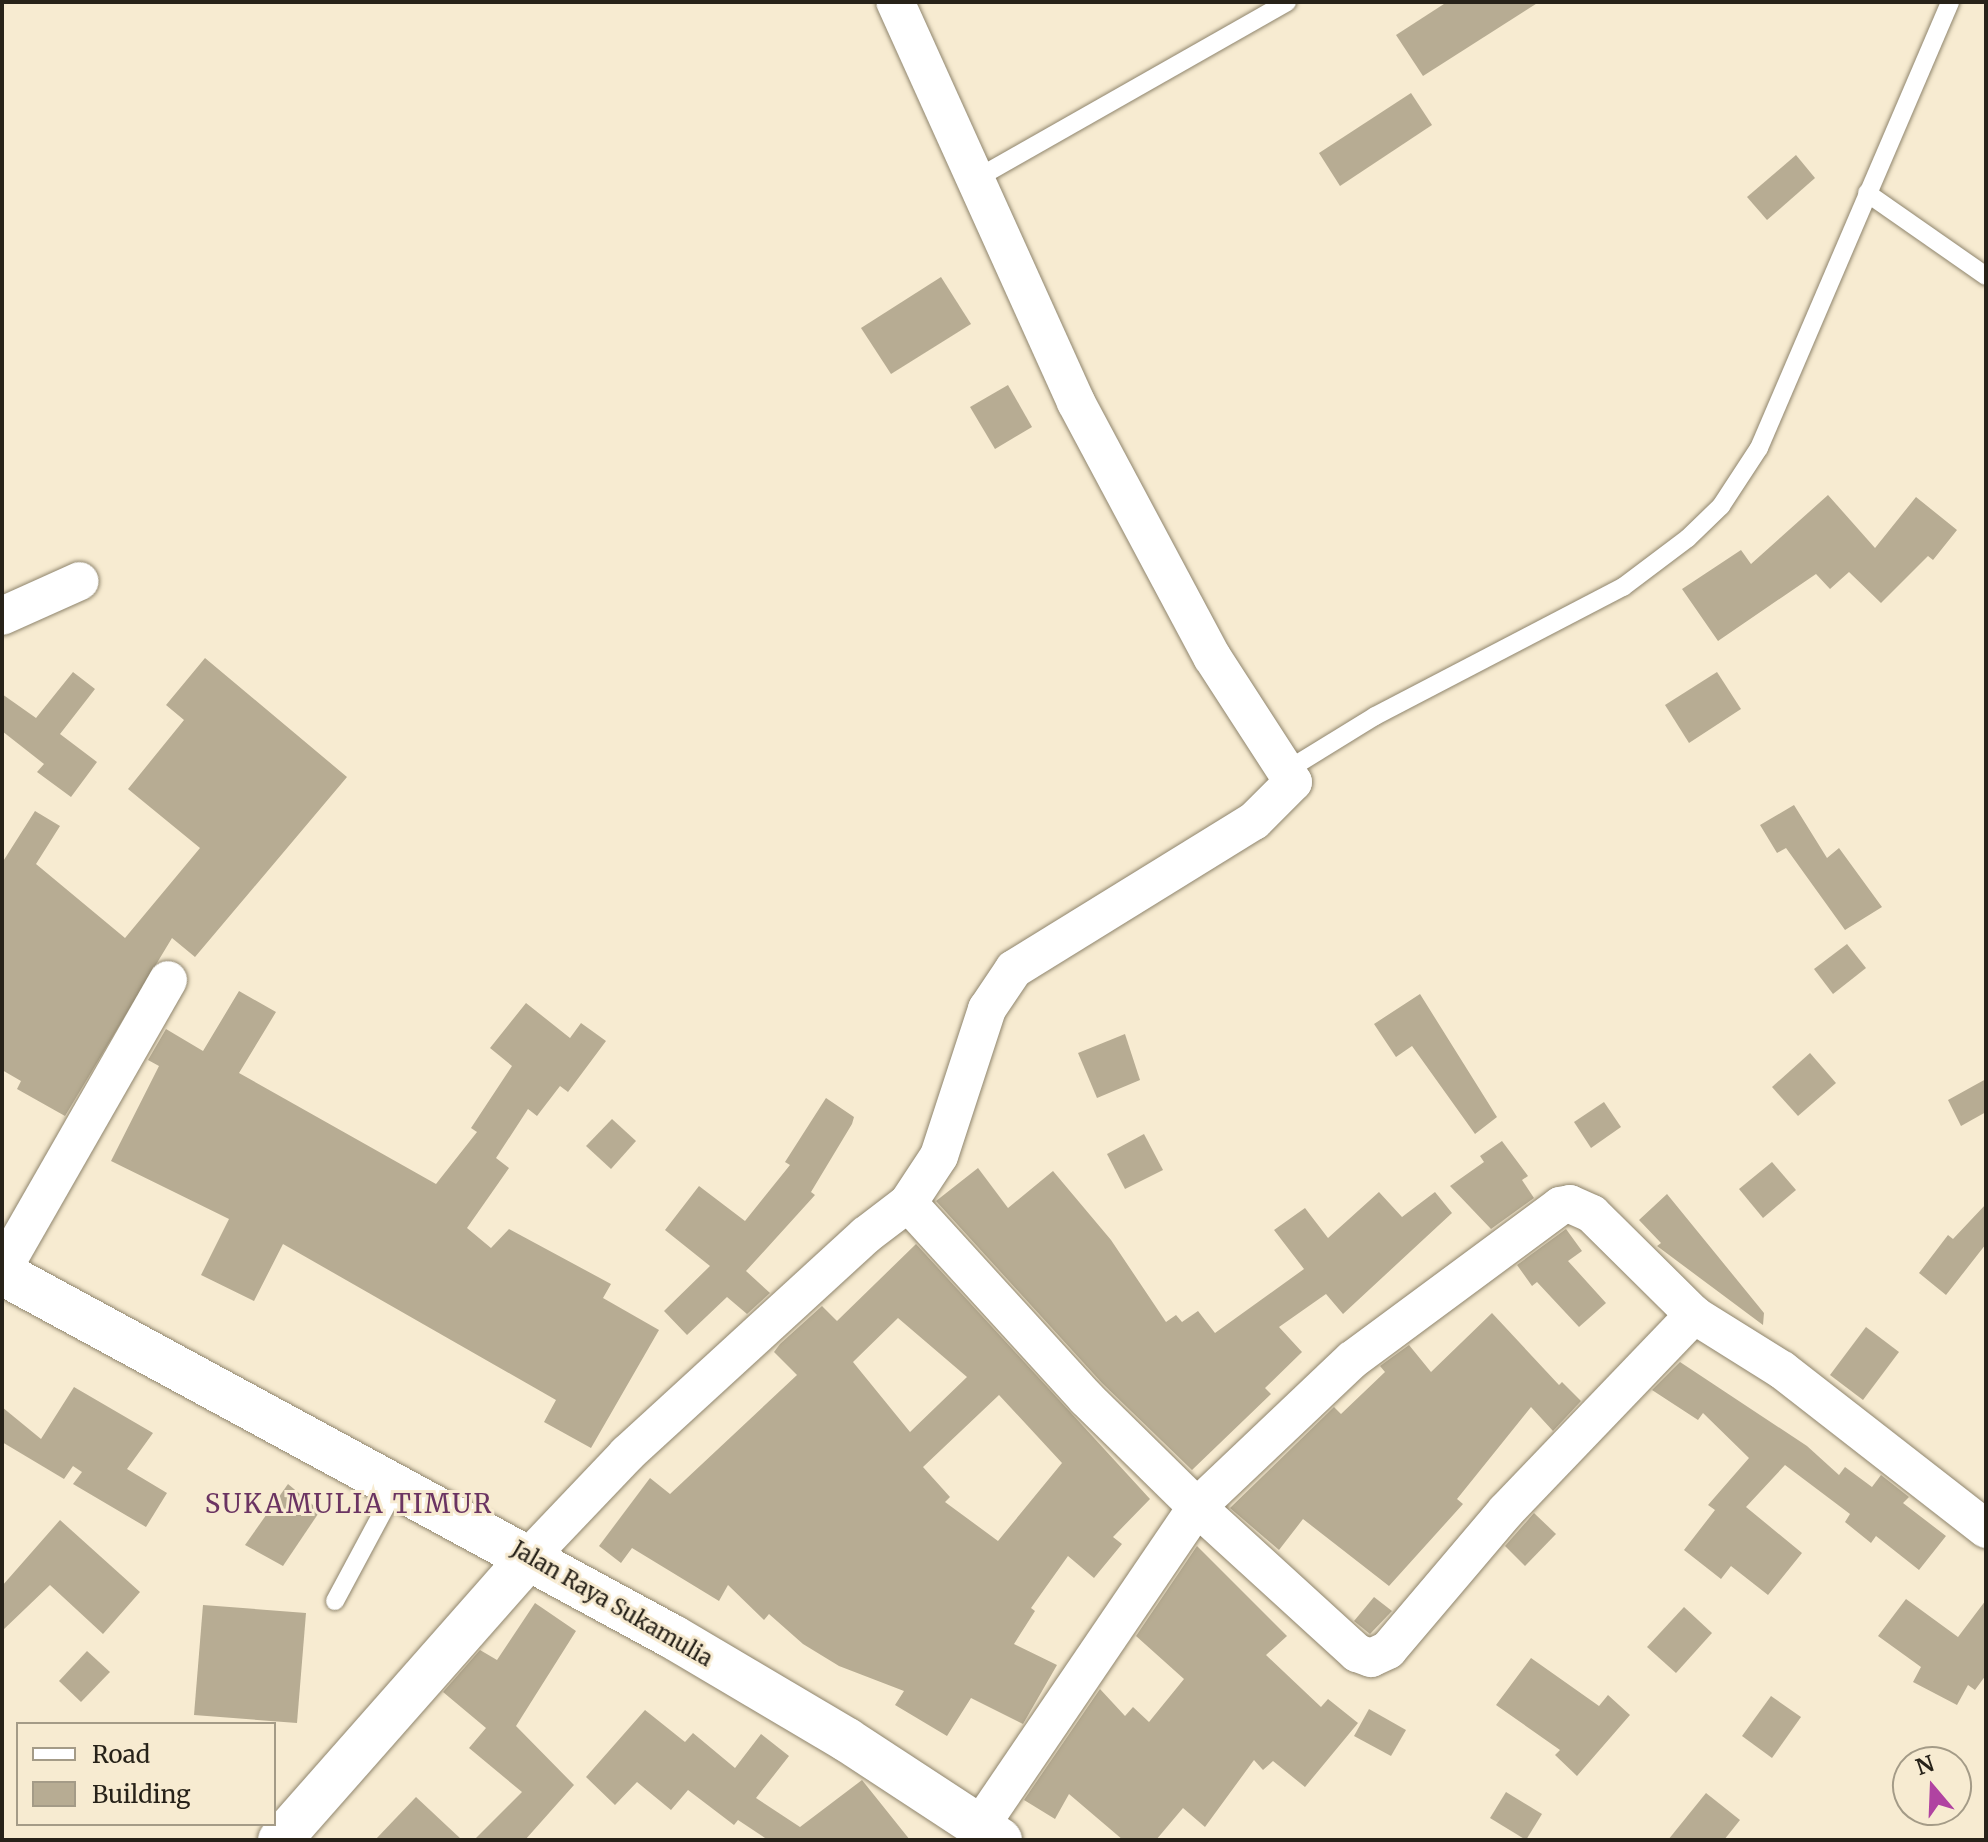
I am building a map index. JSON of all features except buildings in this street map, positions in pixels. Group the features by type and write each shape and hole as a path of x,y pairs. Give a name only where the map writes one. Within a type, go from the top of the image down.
{"main road":[{"name":"Jalan Raya Sukamulia","path":"2,1271 530,1556 847,1740 990,1833"},
{"path":"280,1840 530,1556"}],"street":[{"path":"530,1556 627,1454 866,1235 908,1203 939,1156 987,1009 1000,985 1014,969 1254,821 1285,796 1293,782 1289,769 1212,657 1076,402 895,2"},
{"path":"2,616 80,581"},
{"path":"2,1271 168,980"},
{"path":"908,1203 1086,1398 1197,1507 1357,1653 1379,1656 1506,1511 1694,1315"},
{"path":"990,1833 1197,1507 1352,1360 1560,1206 1570,1204 1592,1214 1694,1315 1782,1370 1986,1529"}],"lane":[{"path":"974,180 1287,2"},
{"path":"1289,769 1375,716 1623,587 1688,538 1721,506 1759,448 1950,2"},
{"path":"1867,193 1986,276"},
{"path":"335,1601 397,1485"}],"district":[{"name":"SUKAMULIA TIMUR","path":"349,1504"}]}
